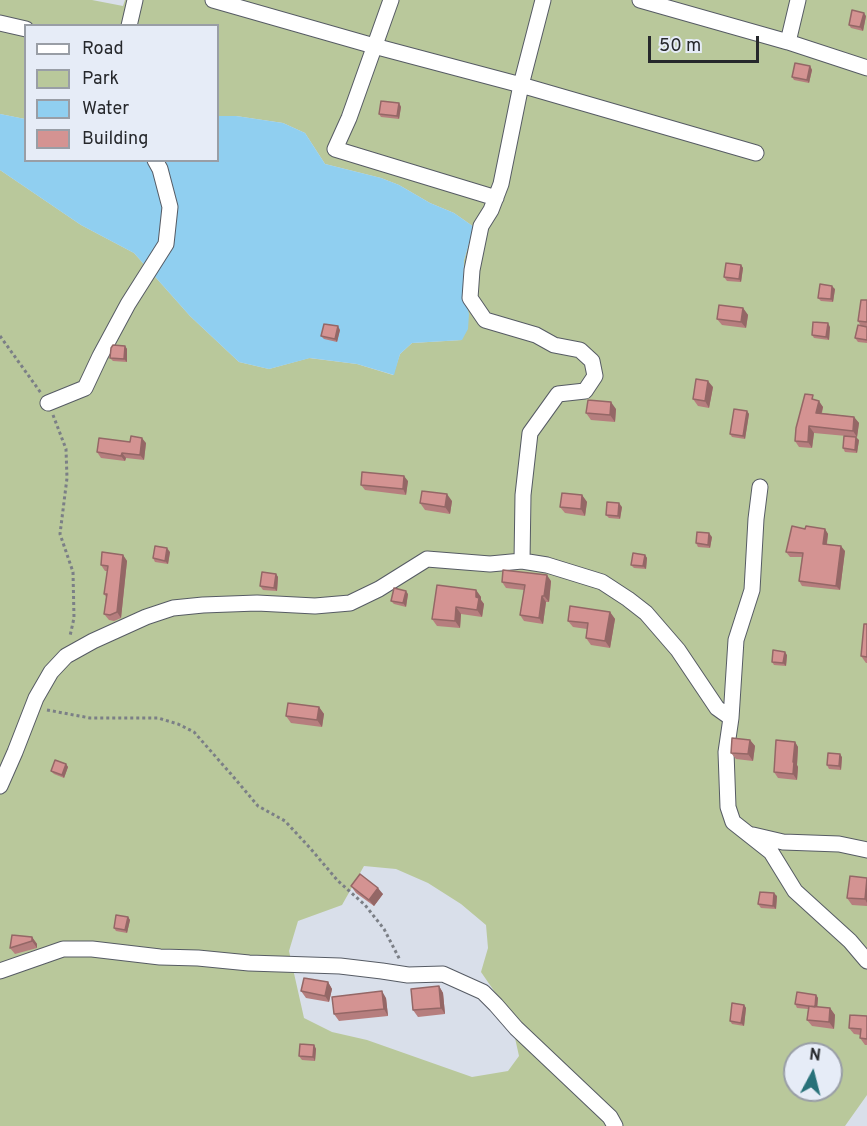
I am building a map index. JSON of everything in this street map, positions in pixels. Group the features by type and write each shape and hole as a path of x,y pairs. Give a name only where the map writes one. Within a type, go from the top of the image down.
{"street":[{"path":"129,24 135,0"},
{"path":"213,0 756,153"},
{"path":"391,0 349,118 335,149 496,198"},
{"path":"522,561 523,495 530,433 558,394 585,391 596,376 592,362 580,350 554,345 536,335 485,320 470,298 472,270 481,226 491,210 501,184 521,85 543,0"},
{"path":"640,0 788,42 867,68"},
{"path":"788,42 798,0"},
{"path":"0,23 24,29"},
{"path":"48,403 85,388 128,304 166,244 170,207 160,169 155,162"},
{"path":"760,487 752,590 736,640 731,718 726,752 728,807 733,822 771,852 795,891 850,941 867,961"},
{"path":"0,786 36,698 51,672 66,656 93,641 146,617 173,608 257,603 315,606 350,603 427,559 490,564 522,561 547,565 602,582 646,613 678,650 717,708 731,718"},
{"path":"750,834 783,842 838,844 867,850"},
{"path":"0,972 63,949 92,949 160,957 340,966 408,975 443,974 483,992 516,1028 610,1118 615,1126"}],"path":[{"path":"0,336 48,403 66,449 67,478 60,534 73,572 74,618 66,656"},
{"path":"32,708 90,718 158,718 194,732 258,806 285,821 338,881 365,905 384,929 408,975"}],"green space":[{"path":"0,0 92,0 123,6 125,0 867,0 867,1095 845,1126 0,1126 0,170 81,225 134,253 190,316 239,362 269,369 309,358 357,364 393,375 400,354 412,343 462,340 464,260 474,227 454,213 430,203 399,185 381,178 325,164 305,133 283,123 236,116 219,116 219,24 24,24 24,119 0,114","holes":["364,866 396,869 428,883 461,904 486,925 488,948 481,972 501,1001 519,1056 508,1071 472,1077 367,1040 332,1032 304,1018 289,951 298,921 342,905"]}],"water":[{"path":"0,114 24,119 24,162 219,162 219,116 236,116 283,123 305,133 325,164 381,178 399,185 430,203 454,213 474,227 464,260 463,291 469,314 468,329 462,340 412,343 400,354 394,375 357,364 310,358 269,369 239,362 190,316 134,253 81,225 0,170"}],"building":[{"path":"852,10 864,13 860,27 849,25"},
{"path":"795,63 810,66 807,80 792,77"},
{"path":"381,101 399,103 397,116 379,114"},
{"path":"726,263 741,265 739,279 724,277"},
{"path":"820,284 832,286 831,299 818,298"},
{"path":"861,300 867,300 867,322 858,321"},
{"path":"719,305 743,308 741,322 717,319"},
{"path":"813,322 828,323 826,337 812,335"},
{"path":"324,324 338,326 335,339 321,336"},
{"path":"858,325 867,327 867,340 855,338"},
{"path":"113,345 125,346 124,359 110,358"},
{"path":"696,379 708,381 705,401 693,399"},
{"path":"805,394 813,395 812,399 819,401 816,413 854,417 853,431 809,426 808,442 795,441"},
{"path":"588,400 611,402 610,415 586,413"},
{"path":"734,409 747,411 743,436 730,434"},
{"path":"131,436 142,438 140,455 122,453 121,456 97,452 99,438 130,442"},
{"path":"844,436 856,437 855,450 843,448"},
{"path":"362,472 404,476 403,489 361,485"},
{"path":"422,491 447,494 445,507 420,503"},
{"path":"562,493 582,495 581,509 560,507"},
{"path":"607,502 619,503 618,516 606,515"},
{"path":"792,526 805,529 806,526 825,529 823,544 841,546 836,586 799,581 803,553 786,552"},
{"path":"697,532 709,533 708,545 696,543"},
{"path":"155,546 167,548 165,561 153,558"},
{"path":"102,552 123,555 117,612 110,615 104,614 108,566 101,565"},
{"path":"633,553 645,555 643,566 631,565"},
{"path":"503,570 547,575 539,618 520,615 525,585 502,582"},
{"path":"262,572 276,574 274,588 260,586"},
{"path":"437,585 476,590 476,597 479,598 477,610 456,607 455,621 432,619"},
{"path":"394,588 406,591 403,603 391,601"},
{"path":"570,606 610,612 605,641 586,638 588,623 568,621"},
{"path":"864,624 867,624 867,657 861,656"},
{"path":"773,650 785,652 783,663 772,662"},
{"path":"288,703 319,707 317,720 286,716"},
{"path":"732,738 750,740 748,754 731,753"},
{"path":"776,740 795,742 793,774 774,772"},
{"path":"828,753 840,754 839,766 827,765"},
{"path":"55,760 66,764 62,775 51,771"},
{"path":"360,874 378,888 369,900 351,886"},
{"path":"850,876 867,878 865,899 847,898"},
{"path":"760,892 774,893 773,906 758,904"},
{"path":"116,915 128,917 125,930 114,928"},
{"path":"12,935 32,937 32,941 10,948"},
{"path":"304,978 328,982 325,996 301,991"},
{"path":"439,986 441,1008 413,1010 411,989"},
{"path":"382,991 384,1009 334,1014 332,997"},
{"path":"797,992 816,995 815,1007 795,1004"},
{"path":"732,1003 744,1005 741,1023 730,1021"},
{"path":"809,1006 830,1008 829,1022 807,1020"},
{"path":"850,1015 867,1016 867,1039 860,1038 861,1029 849,1028"},
{"path":"300,1044 314,1045 313,1057 299,1056"}]}
